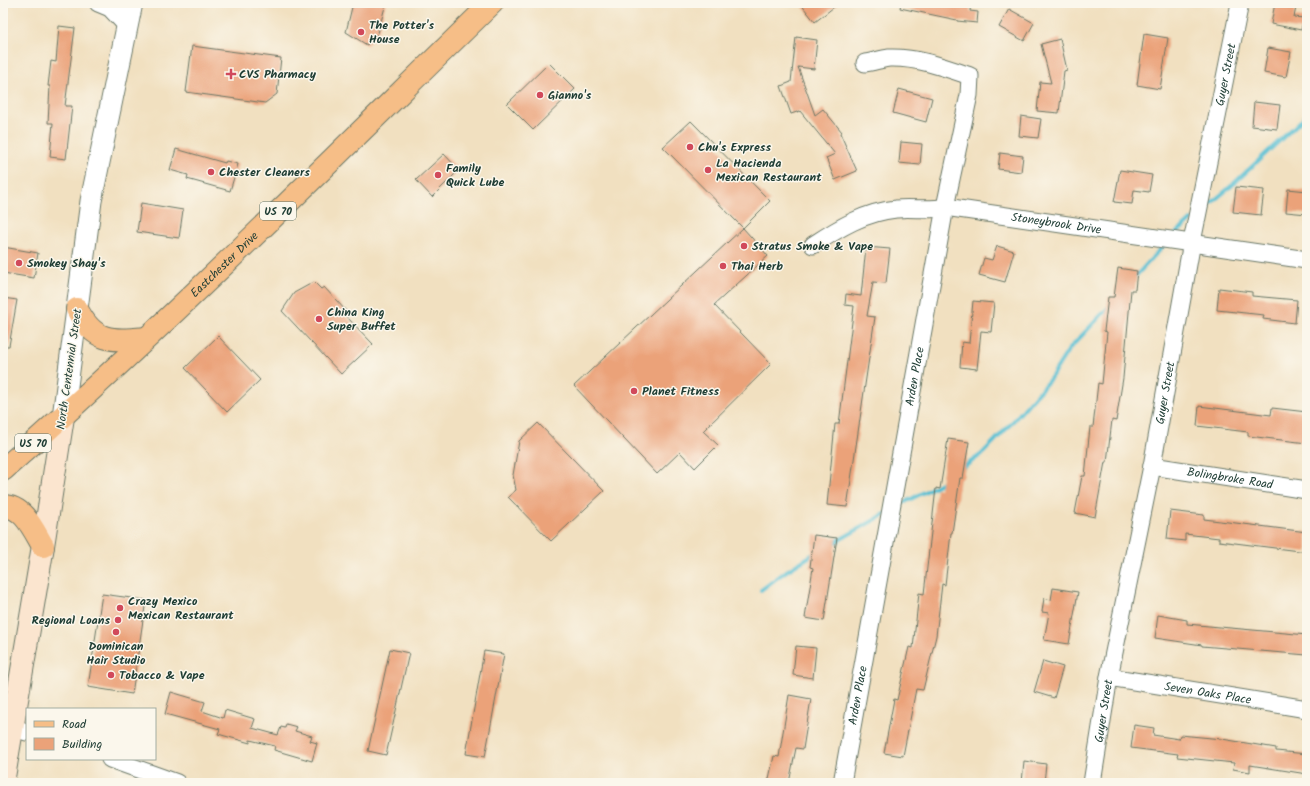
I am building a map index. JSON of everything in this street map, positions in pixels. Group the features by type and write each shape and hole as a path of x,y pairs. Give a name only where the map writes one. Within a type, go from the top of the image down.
{"main road":[{"name":"Eastchester Drive","path":"3,470 63,417 146,338 492,3"},
{"path":"77,309 89,328 107,339 126,340 146,338"},
{"name":"North Centennial Street","path":"3,783 20,730 43,546 63,417"},
{"path":"3,506 18,510 26,519 43,546"}],"street":[{"path":"98,3 110,8 127,26"},
{"name":"North Centennial Street","path":"63,417 91,201 132,3"},
{"name":"Guyer Street","path":"1092,783 1109,677 1152,466 1192,242 1240,3"},
{"name":"Arden Place","path":"842,783 946,207 969,95 970,76 943,66 910,59 888,58 865,63"},
{"name":"Stoneybrook Drive","path":"813,245 843,225 865,217 895,209 936,210 946,207 1307,260"},
{"name":"Bolingbroke Road","path":"1152,466 1307,490"},
{"name":"Seven Oaks Place","path":"1109,677 1307,709"},
{"path":"113,760 177,783"}],"building":[{"path":"353,3 386,3 378,33 367,45 346,32"},
{"path":"800,3 839,3 815,22"},
{"path":"901,3 971,3 970,11 978,12 977,23 957,21 900,8"},
{"path":"1275,3 1297,3 1294,17 1304,18 1301,30 1271,24"},
{"path":"1009,9 1034,23 1024,41 999,27"},
{"path":"59,26 75,28 65,106 72,106 66,159 50,157 53,123 48,123 50,86 48,86 51,61 56,62"},
{"path":"1144,34 1168,38 1160,89 1137,85"},
{"path":"796,37 817,40 814,69 798,67 815,115 823,109 842,132 840,133 857,171 835,180 826,158 835,154 800,111 791,114 781,86 791,82"},
{"path":"1060,39 1067,70 1064,71 1059,113 1037,111 1040,82 1051,83 1041,44"},
{"path":"192,46 281,58 277,94 265,103 186,92"},
{"path":"1268,48 1291,52 1286,77 1264,73"},
{"path":"549,63 575,89 533,130 507,104"},
{"path":"899,89 932,98 926,122 893,113"},
{"path":"1254,102 1280,105 1277,129 1252,126"},
{"path":"1021,116 1041,119 1038,138 1019,136"},
{"path":"691,121 770,201 743,228 663,147"},
{"path":"901,142 922,144 920,165 899,163"},
{"path":"176,149 225,163 226,161 238,164 230,191 187,179 188,175 170,170"},
{"path":"1000,153 1023,156 1021,172 998,169"},
{"name":"Family Quick Lube","path":"444,154 459,170 432,197 416,180"},
{"path":"1120,170 1152,175 1149,192 1134,190 1132,204 1114,202"},
{"path":"1236,187 1264,190 1261,215 1233,212"},
{"path":"1288,189 1307,191 1307,214 1286,212"},
{"path":"141,203 183,210 179,238 137,232"},
{"path":"743,228 768,256 714,305 771,364 703,431 718,445 695,468 680,452 657,474 574,386"},
{"path":"997,246 1014,251 1005,282 979,275 984,258 992,260"},
{"name":"Smokey Shay's","path":"3,247 38,253 34,278 3,273"},
{"path":"866,247 890,249 886,283 873,282 867,316 875,317 847,507 827,505 835,424 839,424 854,306 845,305 846,294 861,296"},
{"path":"1118,268 1137,271 1135,290 1131,290 1123,378 1116,421 1112,420 1107,462 1105,462 1095,517 1075,513 1082,476 1085,476 1090,427 1093,427 1098,383 1102,384 1107,332 1104,331 1108,297 1114,297"},
{"path":"314,282 321,289 324,287 347,312 345,315 373,344 341,374 282,311 294,293"},
{"path":"1219,288 1252,292 1252,296 1297,300 1295,323 1263,319 1264,315 1217,310"},
{"path":"3,298 17,300 9,346 3,346"},
{"path":"973,301 994,303 991,332 981,331 977,369 960,367 962,342 969,343"},
{"path":"218,336 260,380 227,412 185,368"},
{"path":"1199,406 1271,415 1272,408 1307,412 1307,443 1248,436 1248,432 1197,426"},
{"path":"538,423 604,491 551,541 508,497 516,490 513,475 519,441"},
{"path":"948,439 969,442 963,478 960,478 951,533 945,585 942,584 936,636 923,690 916,689 903,756 884,753 894,699 897,700 909,647 913,648 919,593 924,594 936,488 940,489"},
{"path":"1170,511 1204,515 1204,519 1307,532 1307,552 1219,541 1219,538 1185,534 1185,541 1167,539"},
{"path":"814,535 837,538 824,621 805,618 813,568 810,567"},
{"path":"1053,588 1078,592 1069,644 1044,640 1049,613 1042,612 1044,598 1051,600"},
{"path":"102,594 146,600 132,694 88,687"},
{"path":"1158,615 1187,620 1187,624 1307,635 1307,655 1202,646 1155,638"},
{"path":"796,646 816,648 813,678 793,675"},
{"path":"390,649 409,653 386,755 368,751"},
{"path":"484,651 504,654 485,757 466,754"},
{"path":"1043,661 1063,667 1054,698 1034,692"},
{"path":"171,692 205,702 202,711 223,718 225,710 255,719 252,728 278,735 281,727 285,728 286,724 297,727 295,731 312,736 310,741 317,743 312,761 274,750 275,746 250,740 250,743 218,734 220,729 165,714"},
{"path":"789,695 811,699 803,749 796,748 789,783 768,783 774,756 779,757"},
{"path":"1134,725 1154,728 1153,735 1179,739 1180,735 1222,739 1276,748 1276,751 1307,754 1307,774 1250,765 1250,772 1233,769 1234,763 1177,757 1178,754 1131,748"},
{"path":"1024,761 1046,764 1044,783 1022,783"}],"waterway":[{"path":"1205,208 1228,189 1307,115"},
{"path":"1173,236 1191,220"},
{"path":"1134,278 1166,243"},
{"path":"961,469 982,454 1008,427 1050,379 1069,349 1110,306"},
{"path":"896,507 945,481"},
{"path":"832,544 885,514"},
{"path":"761,590 785,572 815,553"}],"place":[{"name":"The Potter's House","path":"361,32"},
{"name":"CVS Pharmacy","path":"231,74"},
{"name":"Gianno's","path":"540,95"},
{"name":"Chu's Express","path":"690,147"},
{"name":"La Hacienda Mexican Restaurant","path":"708,170"},
{"name":"Chester Cleaners","path":"211,172"},
{"name":"Family Quick Lube","path":"438,175"},
{"name":"Stratus Smoke & Vape","path":"744,246"},
{"name":"Smokey Shay's","path":"19,263"},
{"name":"Thai Herb","path":"723,266"},
{"name":"China King Super Buffet","path":"319,319"},
{"name":"Planet Fitness","path":"634,391"},
{"name":"Crazy Mexico Mexican Restaurant","path":"120,608"},
{"name":"Regional Loans","path":"118,620"},
{"name":"Dominican Hair Studio","path":"116,632"},
{"name":"Tobacco & Vape","path":"111,675"}]}
